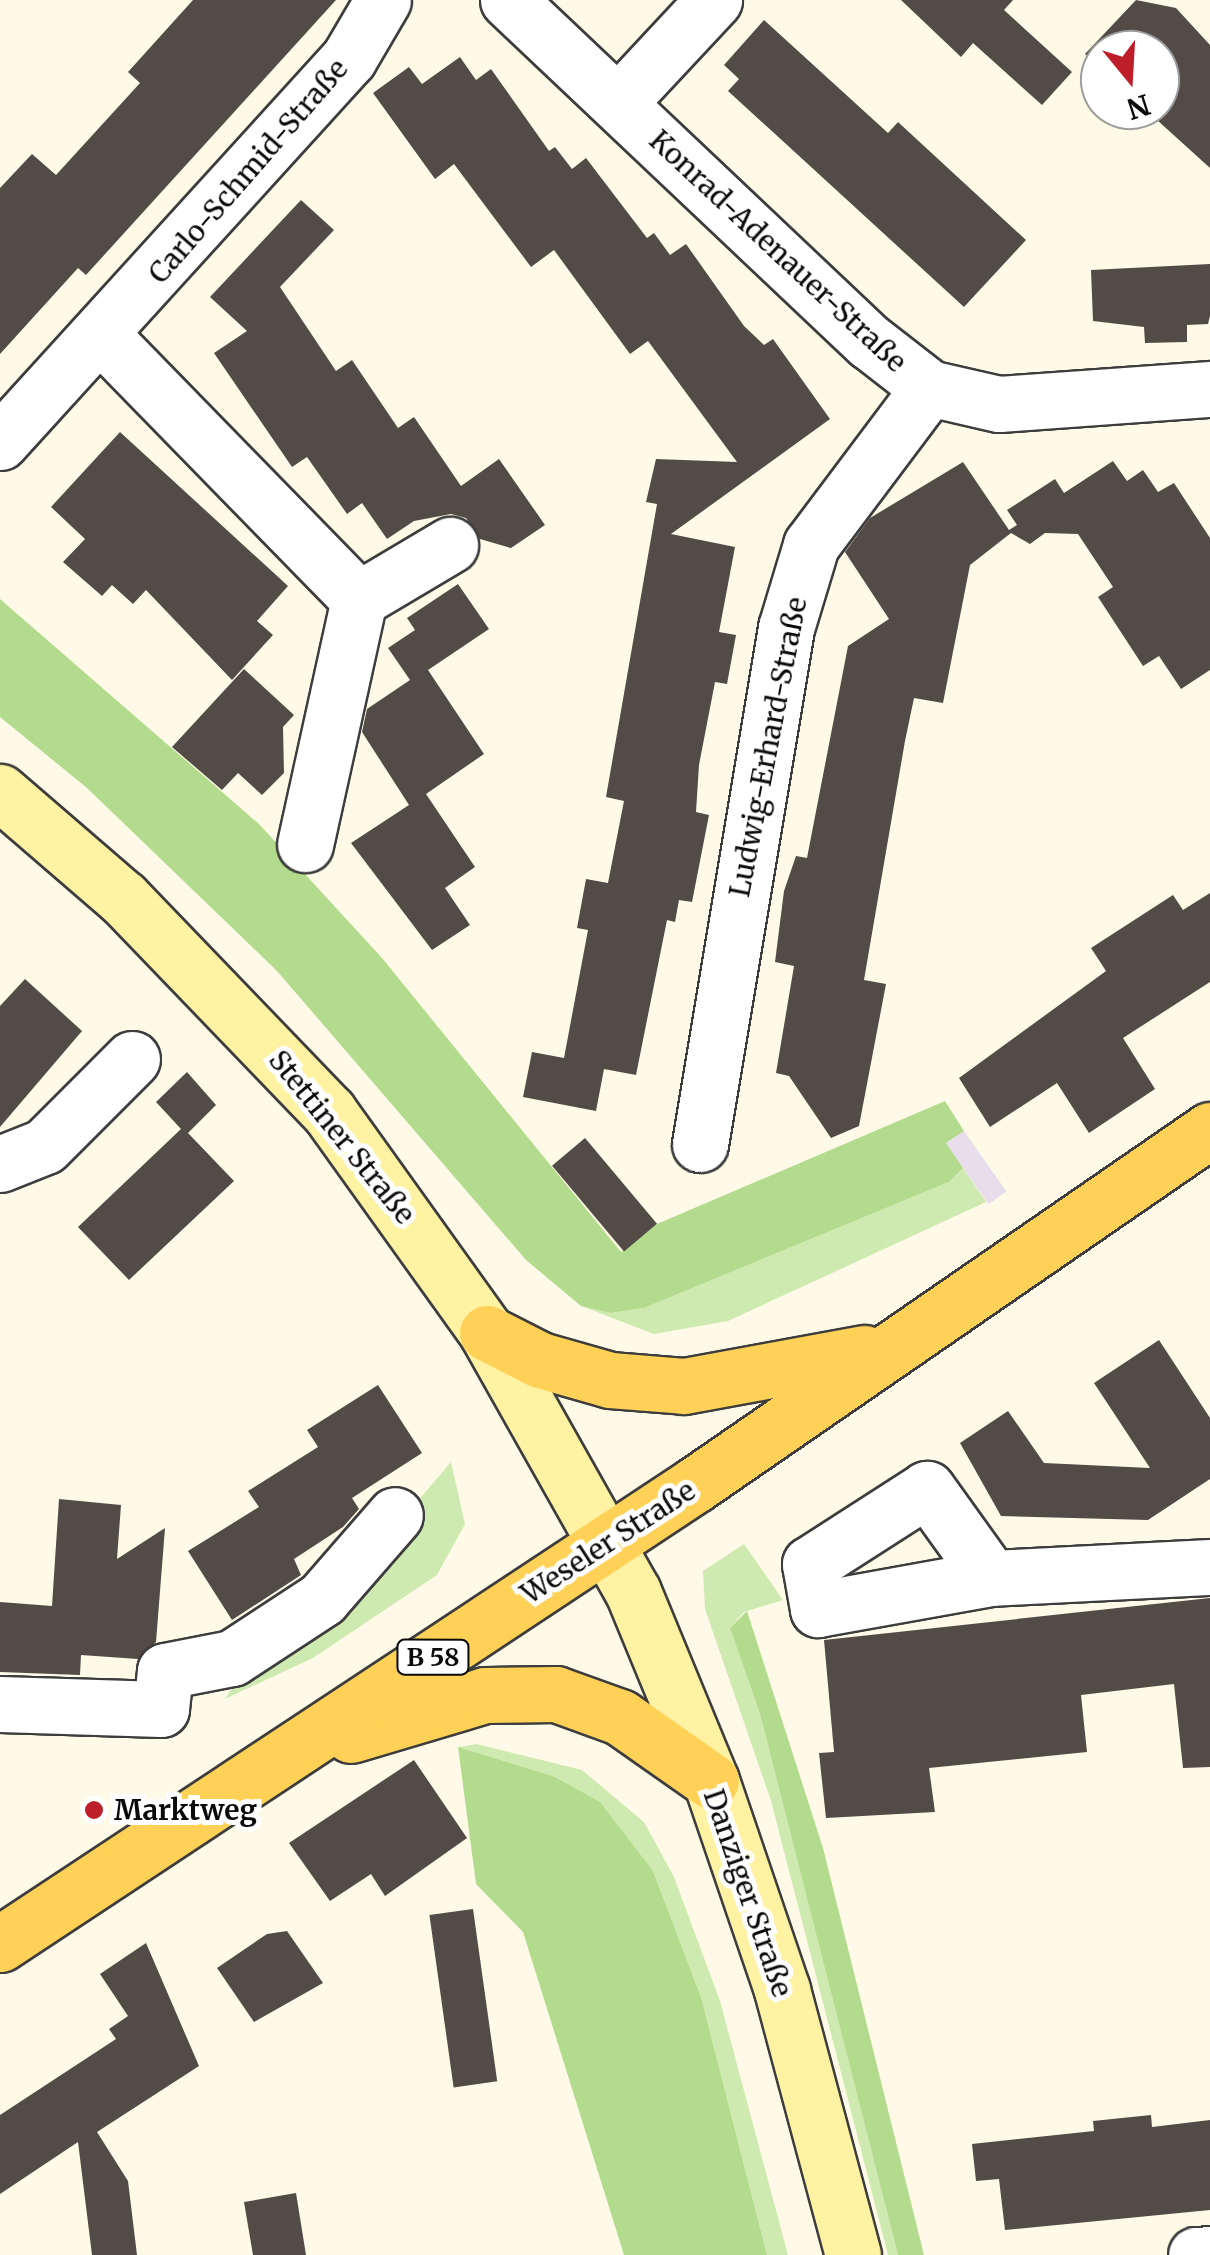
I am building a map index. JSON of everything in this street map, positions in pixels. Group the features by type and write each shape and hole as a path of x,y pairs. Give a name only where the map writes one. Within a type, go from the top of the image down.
{"main road":[{"name":"Weseler Straße","path":"0,1944 607,1544 1210,1130"},
{"path":"487,1333 540,1360 610,1380 684,1386 826,1366 905,1339"},
{"path":"261,1774 403,1717 523,1691 556,1694 620,1717 711,1781"}],"street":[{"name":"Carlo-Schmid-Straße","path":"0,442 102,336 349,58 384,0"},
{"name":"Konrad-Adenauer-Straße","path":"508,0 870,342 929,388 998,404 1210,389"},
{"path":"618,102 714,0"},
{"path":"102,336 359,600"},
{"name":"Ludwig-Erhard-Straße","path":"700,1144 786,628 811,545 929,388"},
{"path":"305,844 359,600 450,546"},
{"name":"Stettiner Straße","path":"0,792 123,898 329,1112 487,1333 607,1544"},
{"path":"0,1164 45,1146 132,1059"},
{"path":"0,1704 162,1710 165,1671 232,1658 322,1599 395,1515"},
{"name":"Danziger Straße","path":"607,1544 711,1781 782,1990 853,2255"},
{"path":"991,1578 1210,1567"},
{"path":"1196,2255 1209,2254"}],"shaded area":[{"path":"964,1131 1006,1192 988,1204 946,1144"}],"green space":[{"path":"0,599 259,824 382,958 621,1252 657,1224 945,1101 964,1131 946,1143 963,1168 949,1182 644,1308 611,1313 581,1306 526,1260 277,971 87,788 0,717"},
{"path":"963,1168 986,1202 728,1321 654,1334 581,1306 611,1313 644,1308 949,1182"},
{"path":"451,1462 465,1524 437,1575 313,1658 225,1699 255,1654 329,1605"},
{"path":"744,1544 783,1600 744,1612 730,1628 761,1713 898,2255 888,2255 771,1801 705,1609 703,1571"},
{"path":"747,1611 823,1848 924,2255 898,2255 760,1713 730,1628"},
{"path":"477,1744 582,1770 644,1822 674,1877 720,2001 788,2255 767,2255 701,1997 653,1871 553,1776 458,1747"},
{"path":"458,1747 553,1776 600,1802 653,1871 701,1997 767,2255 624,2255 523,1932 476,1884"}],"building":[{"path":"193,0 336,0 86,275 78,268 0,354 0,188 32,154 56,175 140,83 128,72"},
{"path":"901,0 1013,0 1004,10 1072,72 1042,105 973,43 961,57"},
{"path":"1136,0 1176,8 1210,45 1210,168 1168,130 1180,130 1180,30 1108,30"},
{"path":"764,20 888,133 898,122 1026,240 964,307 728,91 739,79 724,65"},
{"path":"460,57 476,80 491,69 549,151 555,147 572,169 586,158 647,238 654,233 670,255 686,244 744,326 764,345 773,339 830,419 671,534 735,547 719,632 736,635 727,684 715,682 699,765 696,812 709,815 692,902 679,900 675,922 667,920 636,1075 604,1069 596,1111 523,1097 532,1052 564,1058 588,930 577,928 586,879 608,883 624,801 606,797 657,504 646,502 656,459 737,462 648,341 630,354 554,250 531,267 454,164 435,179 373,93 409,67 422,84"},
{"path":"301,200 334,230 280,287 336,371 352,360 398,428 414,417 461,486 499,459 545,525 511,548 480,539 466,518 451,514 414,521 387,539 362,503 347,514 307,457 292,467 214,353 247,331 210,297"},
{"path":"1210,264 1208,324 1187,325 1187,342 1145,343 1144,327 1093,321 1091,270"},
{"path":"120,432 288,586 257,621 273,635 232,680 146,590 133,604 112,585 102,596 63,562 85,539 51,507"},
{"path":"1113,461 1127,481 1143,470 1158,492 1174,483 1210,538 1210,670 1181,689 1159,656 1143,666 1098,597 1113,587 1078,534 1045,533 1030,544 1011,533 970,565 943,703 914,698 905,741 864,980 886,984 859,1126 831,1138 789,1076 776,1073 794,966 775,962 784,891 796,856 807,858 848,646 889,619 845,552 870,518 963,462 1009,530 1017,525 1007,510 1055,479 1064,493"},
{"path":"458,584 489,629 428,670 484,754 426,794 475,867 445,888 470,925 432,950 351,843 409,805 362,732 367,709 410,680 388,648 415,630 407,618"},
{"path":"244,669 294,715 283,727 284,773 262,795 238,773 222,790 172,747"},
{"path":"1210,893 1210,982 1123,1038 1155,1089 1089,1133 1057,1083 990,1127 959,1078 1106,971 1091,948 1173,895 1183,910"},
{"path":"25,979 82,1031 0,1127 0,1006"},
{"path":"187,1072 216,1105 188,1133 234,1181 129,1280 78,1227 181,1129 156,1102"},
{"path":"585,1138 657,1224 624,1251 552,1166"},
{"path":"1159,1340 1210,1418 1210,1479 1148,1520 1001,1516 960,1443 1008,1411 1044,1463 1150,1468 1094,1383"},
{"path":"378,1385 422,1453 352,1498 359,1509 343,1527 294,1559 301,1575 232,1620 188,1551 259,1507 248,1491 318,1447 307,1430"},
{"path":"59,1499 121,1505 117,1559 165,1528 156,1642 138,1659 81,1655 80,1675 0,1672 0,1602 52,1606"},
{"path":"1210,1598 1210,1767 1183,1768 1174,1684 1081,1695 1087,1752 929,1768 935,1812 826,1818 819,1753 834,1752 824,1640"},
{"path":"414,1760 467,1838 385,1896 371,1874 330,1901 289,1843"},
{"path":"473,1909 497,2081 454,2087 429,1915"},
{"path":"287,1931 323,1983 254,2022 217,1968 267,1934"},
{"path":"146,1943 199,2066 97,2132 128,2181 137,2255 92,2255 78,2142 0,2194 0,2115 116,2039 109,2029 128,2016 100,1974"},
{"path":"1151,2115 1152,2127 1210,2120 1210,2210 1005,2230 999,2179 976,2181 972,2144 1094,2131 1093,2121"},
{"path":"296,2193 306,2255 253,2255 244,2202"}],"place":[{"name":"Marktweg","path":"94,1810"}]}
